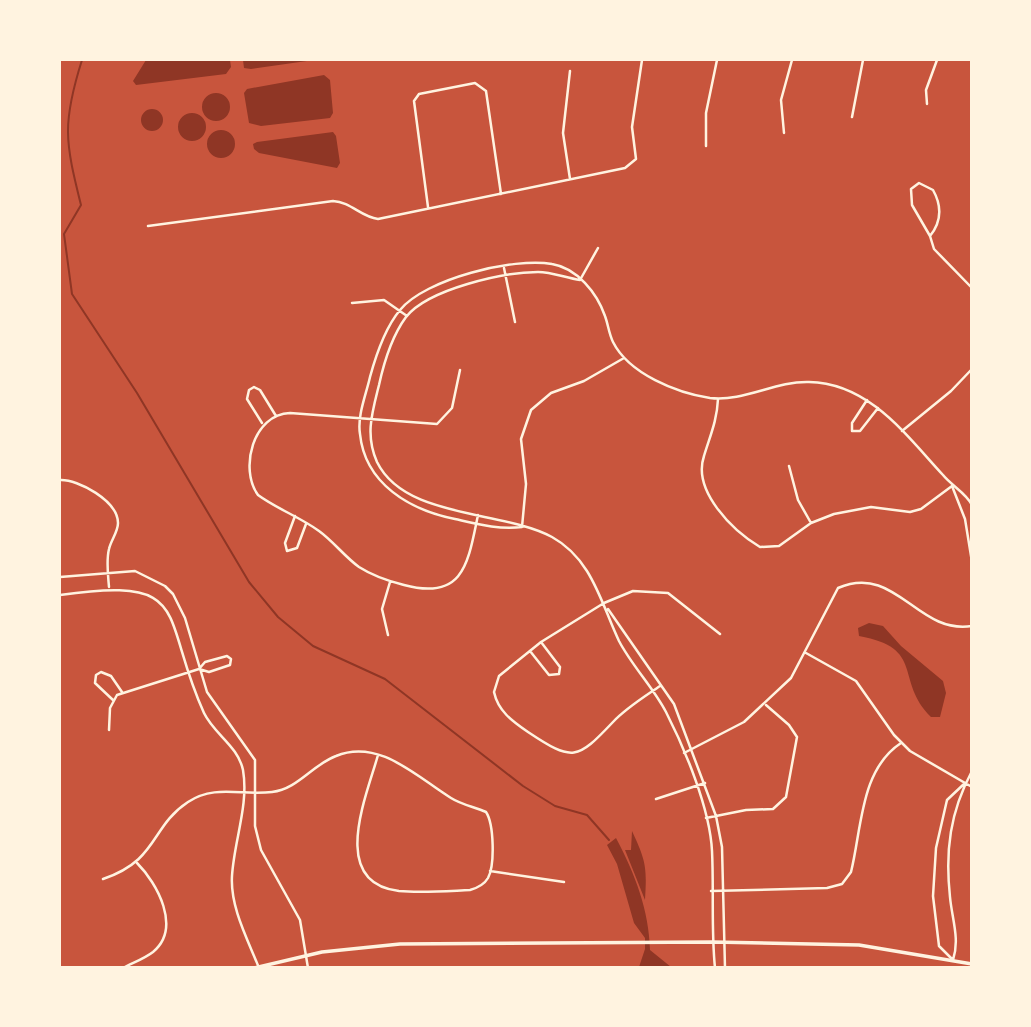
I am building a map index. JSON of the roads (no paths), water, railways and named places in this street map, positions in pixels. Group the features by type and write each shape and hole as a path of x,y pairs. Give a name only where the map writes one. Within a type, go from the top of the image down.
{"main road":[{"path":"257,967 306,954 400,944 712,942 859,946 971,964"}],"street":[{"path":"148,226 333,201 348,204 364,215 378,219 625,169 634,163 632,127 642,60"},
{"path":"706,146 706,113 717,60"},
{"path":"784,133 781,100 792,60"},
{"path":"852,117 863,60"},
{"path":"927,104 926,90 937,60"},
{"path":"570,71 563,133 570,179"},
{"path":"428,208 414,106 419,94 475,83 484,87 501,194"},
{"path":"930,236 938,224 940,214 935,193 924,184 913,187 910,197 939,257 971,288"},
{"path":"580,280 598,248"},
{"path":"522,527 507,529 446,517 407,503 377,478 370,467 359,434 360,419 383,338 400,310 445,279 528,262 556,264 571,269 598,300 613,343 624,357 675,389 718,399 810,382 847,389 878,408 971,506"},
{"path":"504,268 515,322"},
{"path":"580,280 541,272 449,288 407,316 392,342 368,433 378,463 396,484 411,495 478,515 508,520 552,537 570,550 591,575 618,639 665,709 684,753 706,818 712,850 712,942 715,968"},
{"path":"352,303 377,299 407,316"},
{"path":"522,527 526,484 521,439 531,410 551,393 584,381 624,357"},
{"path":"902,431 951,391 971,369"},
{"path":"460,370 452,408 447,417 437,424 290,413 275,416 263,424 250,461 252,487 269,503 307,523 358,566 390,582 424,590 439,590 449,585 466,561 478,515"},
{"path":"263,424 247,398 249,390 254,387 260,390 275,416"},
{"path":"718,399 717,420 702,468 704,485 711,499 737,530 760,547 779,546 811,523 857,508 921,509 952,486"},
{"path":"867,401 852,423 852,431 860,431 878,408"},
{"path":"789,466 798,500 811,523"},
{"path":"60,480 78,483 105,501 116,516 116,530 107,555 109,588"},
{"path":"952,486 965,519 971,562"},
{"path":"407,503 411,495"},
{"path":"295,516 285,543 287,551 297,548 307,523"},
{"path":"60,577 108,571 135,571 165,586 173,594 185,618 207,692 255,760 255,826 261,850 300,920 308,968"},
{"path":"684,753 733,729 765,705 791,678 806,653 831,596 838,588 863,581 888,589 940,624 958,628 971,626"},
{"path":"388,635 382,609 390,582"},
{"path":"60,595 109,588 141,591 161,603 175,627 188,673 206,717 237,754 243,769 244,792 232,875 233,890 257,967"},
{"path":"660,686 625,711 590,747 582,751 566,752 546,743 506,716 495,700 494,692 499,676 541,642 604,603 634,591 668,593 720,634"},
{"path":"604,603 674,704 716,816 722,847 725,968"},
{"path":"530,651 550,675 559,674 560,667 541,642"},
{"path":"806,653 856,681 901,743 971,787"},
{"path":"109,730 113,700 122,692 188,673 199,669 205,663 227,656 231,659 230,666 209,672 199,669"},
{"path":"113,700 95,683 96,675 100,672 111,676 122,692"},
{"path":"706,818 746,810 773,809 786,797 797,737 789,725 765,705"},
{"path":"711,891 827,888 842,884 851,872 876,767 887,752 901,743"},
{"path":"103,879 138,863 171,817 186,803 215,791 270,793 295,785 322,763 345,752 379,754 393,759 458,802 486,812 493,831 487,880 470,890 399,891 386,888 366,873 355,845 379,754"},
{"path":"965,783 947,800 937,840 933,896 939,946 953,960 958,946 950,896 948,841 956,804 971,771"},
{"path":"656,799 705,783"},
{"path":"937,840 948,841"},
{"path":"122,968 153,952 163,933 164,910 158,887 138,863"},
{"path":"490,871 564,881"}],"waterway":[{"path":"82,60 71,100 68,132 81,205 64,234 72,294 137,393 249,582 278,617 313,646 385,679 523,786 555,806 587,815 609,840"}]}
